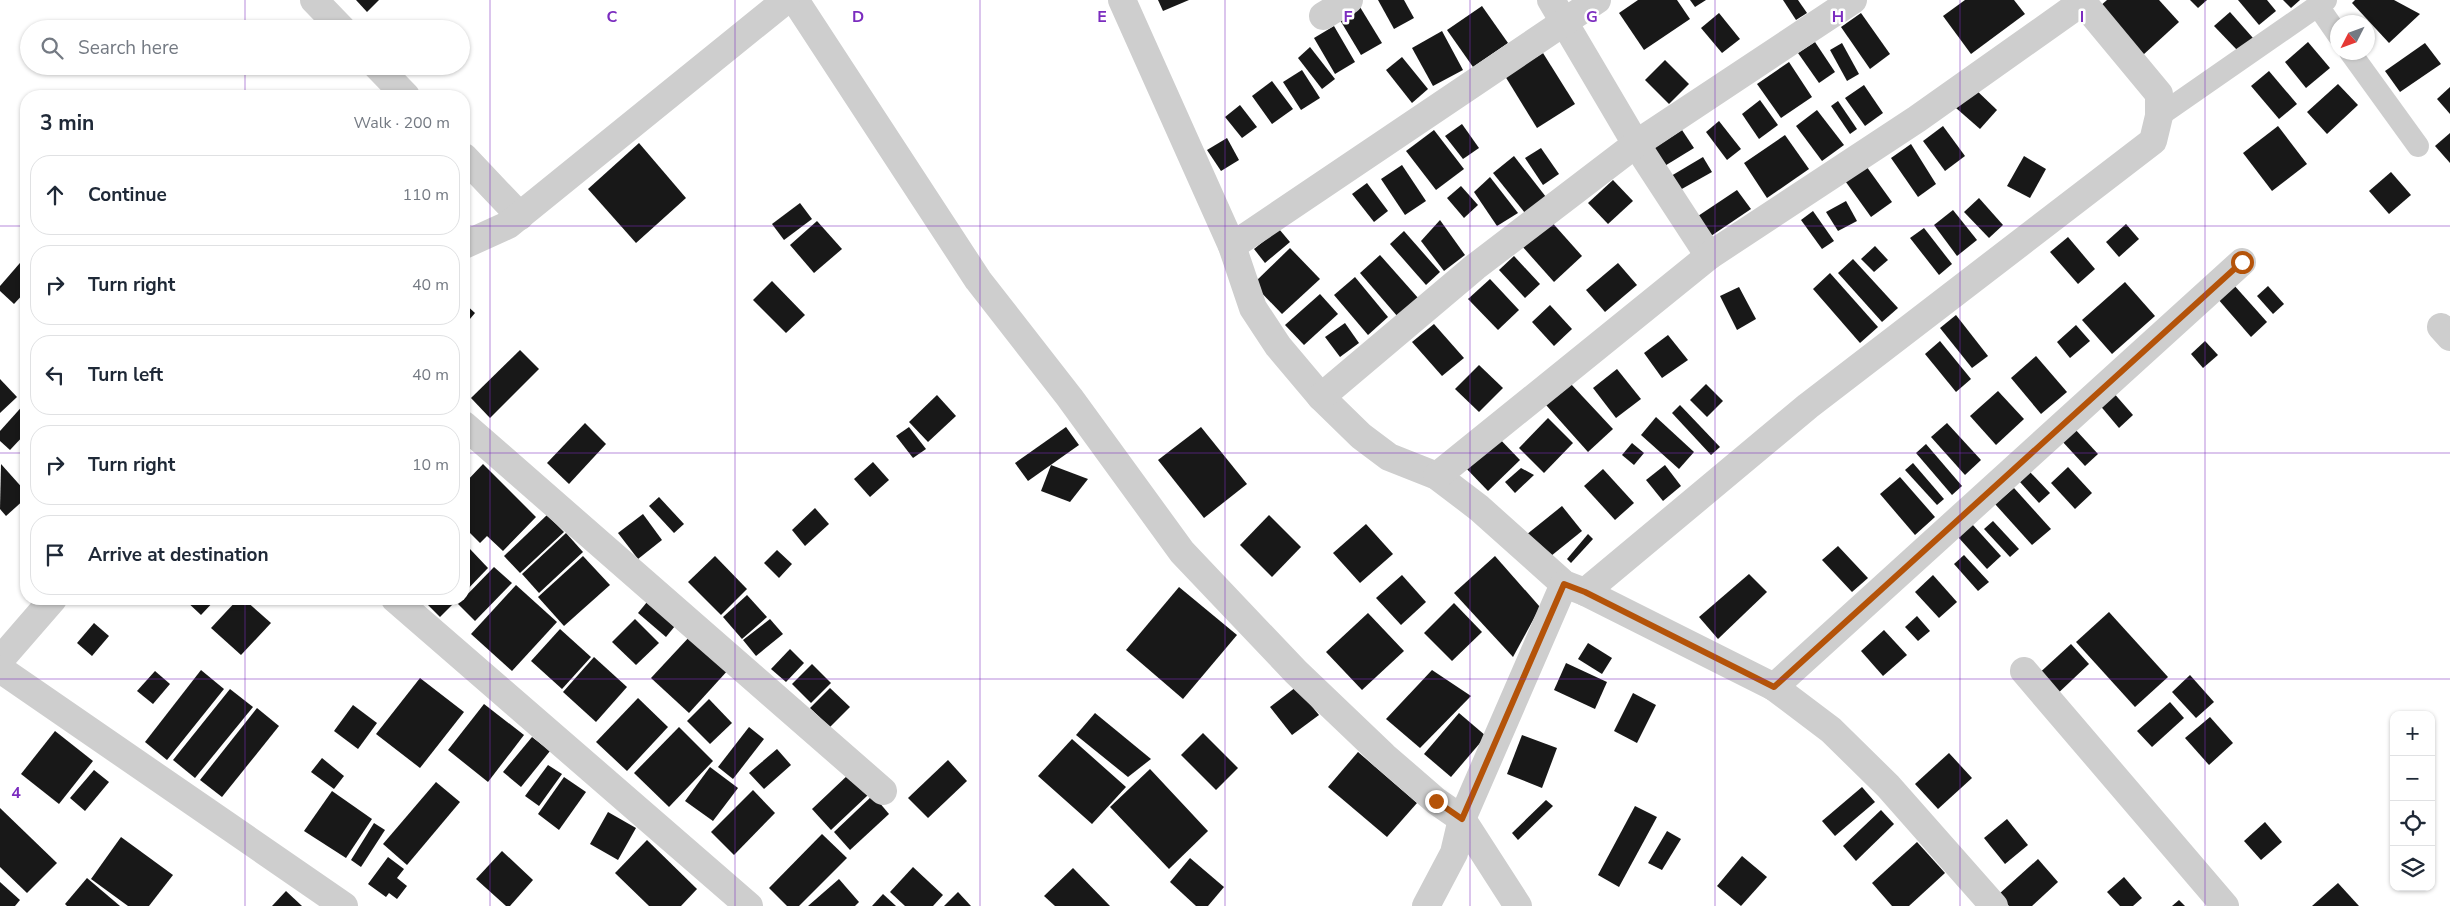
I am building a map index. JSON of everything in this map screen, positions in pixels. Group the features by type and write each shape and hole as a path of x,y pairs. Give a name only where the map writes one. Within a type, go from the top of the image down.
{"street":[{"path":"314,0 333,20"},
{"path":"470,243 508,225 520,216 786,0"},
{"path":"795,0 978,280 1070,398 1182,552 1296,672 1384,756 1436,801 1462,819 1518,906"},
{"path":"1122,0 1232,246 1253,308 1278,346 1321,397 1361,436 1389,457 1437,476 1575,588 1774,687 1831,730 1888,786 1994,906"},
{"path":"1323,16 1349,0"},
{"path":"1232,246 1557,11 1597,0"},
{"path":"1321,397 1475,267 1636,144 1853,0"},
{"path":"1426,906 1454,852 1462,819 1575,588 2153,141 2160,116 2159,94 2083,1 1917,119 1709,256 1437,476"},
{"path":"1557,11 1636,144 1709,256"},
{"path":"386,75 400,90"},
{"path":"470,163 520,216"},
{"path":"1774,687 2242,262"},
{"path":"470,430 883,791"},
{"path":"0,660 48,605"},
{"path":"402,605 749,906"},
{"path":"0,670 344,906"},
{"path":"2024,671 2224,906"}],"lane":[{"path":"2160,116 2322,3 2330,19"},
{"path":"2356,60 2418,146"}],"building":[{"path":"356,0 379,0 367,12"},
{"path":"1158,0 1189,0 1163,11"},
{"path":"1378,0 1404,0 1414,18 1394,29"},
{"path":"1638,0 1677,0 1690,19 1644,50 1619,13"},
{"path":"1690,0 1706,0 1695,7"},
{"path":"1783,0 1798,0 1807,13 1796,20"},
{"path":"1965,0 2014,0 2025,14 1971,54 1943,16"},
{"path":"2107,0 2159,0 2179,22 2143,55 2099,7"},
{"path":"2190,0 2207,0 2198,8"},
{"path":"2238,0 2267,0 2276,11 2259,25"},
{"path":"2283,0 2300,0 2291,8"},
{"path":"2355,0 2394,0 2420,14 2389,43 2375,28 2375,15 2363,15 2352,3"},
{"path":"1482,6 1508,43 1473,67 1447,30"},
{"path":"1360,7 1382,43 1361,55 1340,20"},
{"path":"2230,12 2253,38 2238,51 2214,26"},
{"path":"1719,13 1740,39 1722,53 1701,28"},
{"path":"1861,13 1890,54 1870,69 1841,27"},
{"path":"1334,26 1355,62 1335,74 1314,38"},
{"path":"1442,31 1463,70 1433,86 1412,48"},
{"path":"1815,42 1835,72 1819,83 1798,53"},
{"path":"2308,42 2330,68 2306,88 2285,62"},
{"path":"1842,43 1859,74 1847,81 1830,50"},
{"path":"2425,43 2441,64 2400,92 2385,71"},
{"path":"1310,47 1335,79 1322,89 1298,58"},
{"path":"1543,53 1575,104 1537,128 1505,76"},
{"path":"1402,57 1428,89 1412,103 1386,70"},
{"path":"1665,60 1689,84 1669,104 1645,80"},
{"path":"1789,62 1812,97 1781,118 1757,84"},
{"path":"1302,70 1320,98 1301,110 1283,82"},
{"path":"2269,71 2297,104 2279,119 2251,86"},
{"path":"1272,81 1293,109 1272,124 1252,96"},
{"path":"2338,84 2358,105 2327,134 2307,112"},
{"path":"1864,85 1883,113 1865,126 1845,98"},
{"path":"2450,87 2450,114 2437,99"},
{"path":"1974,88 1997,110 1980,129 1956,108"},
{"path":"1760,100 1778,125 1759,139 1742,114"},
{"path":"1838,101 1857,129 1850,134 1831,106"},
{"path":"1240,105 1257,127 1242,138 1225,117"},
{"path":"1817,110 1844,145 1822,161 1796,126"},
{"path":"1719,121 1741,149 1727,160 1706,132"},
{"path":"1462,124 1479,148 1463,159 1445,136"},
{"path":"1943,126 1965,156 1945,171 1923,141"},
{"path":"2278,126 2307,164 2272,191 2243,153"},
{"path":"1434,130 1464,169 1436,190 1406,151"},
{"path":"1682,130 1694,148 1663,167 1651,150"},
{"path":"2450,133 2450,163 2435,146"},
{"path":"1785,135 1809,169 1767,198 1744,163"},
{"path":"1227,138 1239,160 1221,171 1207,150"},
{"path":"639,143 686,198 636,243 588,189"},
{"path":"1911,144 1936,184 1918,197 1891,158"},
{"path":"1541,148 1559,174 1543,185 1525,158"},
{"path":"1514,156 1546,197 1525,213 1493,173"},
{"path":"2024,156 2046,169 2030,198 2007,186"},
{"path":"1703,157 1712,172 1680,190 1671,176"},
{"path":"1864,163 1892,202 1871,217 1843,178"},
{"path":"1402,165 1426,201 1405,215 1381,179"},
{"path":"2391,172 2411,195 2389,214 2369,191"},
{"path":"1490,177 1518,213 1497,226 1474,192"},
{"path":"1613,180 1633,201 1608,224 1588,203"},
{"path":"1367,183 1388,211 1374,222 1352,194"},
{"path":"1461,186 1478,205 1464,218 1447,198"},
{"path":"1737,190 1751,209 1708,238 1695,218"},
{"path":"1979,198 2003,225 1989,238 1964,212"},
{"path":"1846,201 1857,221 1838,231 1826,212"},
{"path":"800,203 812,219 784,240 772,224"},
{"path":"1953,210 1977,240 1957,256 1934,225"},
{"path":"1813,211 1834,241 1822,249 1801,220"},
{"path":"1549,219 1582,256 1554,282 1521,245"},
{"path":"1440,220 1465,255 1444,271 1421,241"},
{"path":"817,221 842,249 814,273 790,245"},
{"path":"2126,224 2139,239 2119,257 2106,242"},
{"path":"1924,228 1952,264 1939,275 1910,238"},
{"path":"1279,229 1290,242 1265,263 1254,249"},
{"path":"1404,231 1440,272 1426,285 1390,244"},
{"path":"2068,237 2095,269 2078,284 2050,252"},
{"path":"1875,246 1888,260 1874,272 1861,259"},
{"path":"1290,248 1320,279 1282,314 1253,284"},
{"path":"1380,255 1419,299 1398,317 1360,273"},
{"path":"1514,256 1540,284 1525,298 1499,270"},
{"path":"1853,259 1898,308 1882,322 1838,273"},
{"path":"20,263 20,298 14,304 0,291 0,286"},
{"path":"1618,263 1637,285 1605,312 1586,290"},
{"path":"1830,273 1878,327 1860,343 1813,289"},
{"path":"1355,277 1388,317 1368,335 1334,295"},
{"path":"1490,279 1519,310 1498,330 1468,299"},
{"path":"772,281 805,315 786,333 753,300"},
{"path":"2125,282 2155,316 2112,354 2082,320"},
{"path":"2233,284 2267,322 2251,337 2217,298"},
{"path":"2268,286 2284,304 2273,314 2257,296"},
{"path":"1739,287 1756,319 1737,330 1720,296"},
{"path":"1320,294 1338,314 1304,345 1285,325"},
{"path":"1550,305 1572,329 1554,346 1532,322"},
{"path":"470,308 475,313 470,319"},
{"path":"1956,315 1988,356 1972,368 1940,328"},
{"path":"1345,323 1359,343 1340,357 1325,337"},
{"path":"1434,324 1464,358 1442,376 1412,342"},
{"path":"2076,325 2090,341 2070,358 2057,342"},
{"path":"1668,335 1688,360 1662,378 1644,353"},
{"path":"1940,341 1971,379 1956,392 1925,354"},
{"path":"2205,341 2218,355 2203,368 2191,354"},
{"path":"520,350 539,369 490,418 471,398"},
{"path":"2036,356 2067,392 2041,414 2011,378"},
{"path":"1479,365 1503,388 1479,412 1455,389"},
{"path":"1617,369 1641,399 1616,418 1593,388"},
{"path":"0,379 17,397 0,413"},
{"path":"1570,383 1613,429 1588,452 1546,405"},
{"path":"1706,384 1723,401 1707,417 1690,400"},
{"path":"1998,391 2024,419 1996,445 1970,416"},
{"path":"2112,391 2133,415 2119,428 2098,403"},
{"path":"937,395 956,416 928,442 909,422"},
{"path":"1680,405 1720,447 1711,455 1672,413"},
{"path":"20,409 20,439 10,450 0,441 0,431"},
{"path":"1656,417 1694,452 1679,469 1641,435"},
{"path":"1548,418 1573,443 1544,473 1519,448"},
{"path":"585,423 606,444 569,484 547,463"},
{"path":"1947,423 1981,460 1965,475 1931,437"},
{"path":"909,427 926,449 913,458 896,436"},
{"path":"1066,427 1079,445 1028,481 1015,463"},
{"path":"1201,427 1247,484 1204,518 1158,460"},
{"path":"2074,428 2098,454 2085,466 2061,440"},
{"path":"1495,434 1520,460 1488,491 1463,465"},
{"path":"1632,443 1644,453 1634,465 1622,455"},
{"path":"1926,444 1962,486 1952,495 1916,453"},
{"path":"873,462 889,480 870,497 854,479"},
{"path":"1913,463 1944,499 1937,505 1905,470"},
{"path":"1,464 20,485 20,503 6,516 0,509"},
{"path":"483,464 536,517 503,551 487,536 480,543 470,533 470,478"},
{"path":"1051,465 1088,479 1070,502 1041,491"},
{"path":"1665,465 1681,486 1663,501 1646,480"},
{"path":"2068,467 2092,493 2075,509 2051,483"},
{"path":"1521,468 1534,475 1515,493 1505,482"},
{"path":"1603,469 1634,503 1615,520 1584,486"},
{"path":"2030,472 2050,493 2039,503 2020,482"},
{"path":"1900,477 1935,517 1915,535 1880,494"},
{"path":"2014,488 2051,529 2032,545 1995,504"},
{"path":"659,497 684,524 674,533 649,506"},
{"path":"1562,506 1582,531 1546,560 1526,535"},
{"path":"815,508 829,524 805,546 792,530"},
{"path":"643,514 662,540 638,559 618,533"},
{"path":"547,515 564,532 520,573 504,556"},
{"path":"1269,515 1301,547 1272,577 1240,545"},
{"path":"1993,521 2019,549 2010,557 1984,529"},
{"path":"1366,524 1393,554 1360,583 1333,553"},
{"path":"1972,524 2001,556 1987,569 1958,537"},
{"path":"566,533 583,552 539,593 522,574"},
{"path":"1588,534 1593,539 1571,563 1567,559"},
{"path":"1838,546 1868,578 1852,592 1822,560"},
{"path":"470,549 488,568 470,587"},
{"path":"777,550 792,564 779,578 764,563"},
{"path":"1964,555 1989,582 1978,591 1954,564"},
{"path":"583,556 610,585 564,626 538,597"},
{"path":"715,556 747,589 721,615 688,582"},
{"path":"1495,556 1540,607 1513,657 1454,593"},
{"path":"494,567 512,583 475,621 459,605 470,605 470,592"},
{"path":"1749,574 1767,592 1718,639 1699,617"},
{"path":"1402,575 1426,602 1401,625 1376,598"},
{"path":"1933,575 1957,602 1939,618 1915,592"},
{"path":"516,585 557,622 512,671 471,634"},
{"path":"1179,587 1237,635 1183,699 1126,650"},
{"path":"747,595 767,617 742,639 723,617"},
{"path":"647,602 675,626 666,637 638,613"},
{"path":"1454,603 1482,632 1452,661 1424,633"},
{"path":"190,605 210,605 201,615"},
{"path":"232,605 251,605 271,623 241,655 211,628"},
{"path":"428,605 452,605 440,617"},
{"path":"2109,612 2168,677 2135,707 2076,642"},
{"path":"1368,613 1404,651 1362,690 1326,652"},
{"path":"1917,616 1930,631 1918,641 1905,627"},
{"path":"635,619 659,643 636,665 612,642"},
{"path":"770,619 783,634 756,656 743,640"},
{"path":"94,623 109,636 92,656 77,643"},
{"path":"560,629 591,657 562,689 531,661"},
{"path":"1884,630 1907,655 1883,676 1861,651"},
{"path":"691,635 729,669 689,713 651,678"},
{"path":"1588,643 1612,658 1602,674 1578,659"},
{"path":"2071,644 2089,664 2054,697 2035,677"},
{"path":"790,649 804,663 786,682 771,669"},
{"path":"594,657 627,687 596,722 563,692"},
{"path":"1566,663 1607,682 1595,709 1554,690"},
{"path":"812,664 831,683 811,703 792,684"},
{"path":"201,670 224,689 167,760 145,742"},
{"path":"1432,670 1471,696 1420,748 1386,719"},
{"path":"155,671 170,684 153,704 137,691"},
{"path":"2190,675 2214,702 2196,718 2172,692"},
{"path":"420,678 464,712 420,768 376,734"},
{"path":"1296,687 1319,715 1292,735 1270,707"},
{"path":"830,688 850,707 830,727 810,708"},
{"path":"230,689 253,707 195,778 173,760"},
{"path":"1633,693 1656,705 1637,743 1614,731"},
{"path":"638,698 668,727 627,771 596,742"},
{"path":"709,699 732,723 710,744 687,721"},
{"path":"2170,702 2184,718 2152,747 2137,731"},
{"path":"484,704 524,735 488,782 448,750"},
{"path":"353,705 377,723 358,749 334,731"},
{"path":"257,708 279,726 222,797 200,780"},
{"path":"1095,713 1151,759 1128,777 1076,735"},
{"path":"1459,713 1486,736 1451,777 1424,754"},
{"path":"2210,717 2233,743 2209,765 2185,738"},
{"path":"679,727 713,761 669,807 634,773"},
{"path":"749,727 764,739 733,779 718,767"},
{"path":"55,731 93,761 59,804 21,774"},
{"path":"1203,733 1238,768 1216,790 1181,755"},
{"path":"1522,735 1557,748 1542,788 1507,774"},
{"path":"532,737 550,751 521,787 503,772"},
{"path":"1072,739 1126,787 1092,824 1038,776"},
{"path":"777,749 791,765 764,789 749,773"},
{"path":"1358,752 1417,803 1387,837 1328,787"},
{"path":"1949,753 1972,778 1938,809 1915,784"},
{"path":"322,758 344,776 334,789 311,772"},
{"path":"948,760 967,781 928,818 908,798"},
{"path":"548,765 562,774 539,806 525,796"},
{"path":"710,767 738,788 713,821 685,801"},
{"path":"1150,769 1208,831 1169,869 1110,807"},
{"path":"94,770 109,782 85,811 70,798"},
{"path":"849,774 868,795 831,830 812,809"},
{"path":"564,777 586,792 559,830 538,814"},
{"path":"436,782 460,802 407,865 383,844"},
{"path":"1862,787 1875,802 1835,836 1822,821"},
{"path":"753,790 775,813 734,855 711,832"},
{"path":"332,791 372,819 346,858 304,831"},
{"path":"873,795 889,814 850,850 834,832"},
{"path":"1546,800 1553,806 1518,840 1512,833"},
{"path":"1635,806 1657,817 1619,887 1598,875"},
{"path":"0,808 57,863 27,893 0,867"},
{"path":"1881,810 1894,824 1856,861 1843,846"},
{"path":"608,812 636,828 618,860 590,844"},
{"path":"2007,819 2028,845 2005,864 1984,838"},
{"path":"2265,822 2282,842 2261,860 2244,841"},
{"path":"374,823 385,830 361,867 351,860"},
{"path":"1667,831 1681,839 1662,870 1648,863"},
{"path":"822,834 847,858 799,906 787,906 769,888"},
{"path":"121,837 173,875 149,906 128,906 91,879"},
{"path":"647,840 697,889 681,906 649,906 615,873"},
{"path":"1917,842 1945,873 1909,906 1892,906 1872,883"},
{"path":"502,851 533,880 510,906 506,906 476,879"},
{"path":"1742,856 1767,877 1741,906 1717,886"},
{"path":"388,857 404,869 397,878 407,886 397,899 389,893 386,897 368,884"},
{"path":"1190,858 1224,887 1208,906 1196,906 1170,882"},
{"path":"2038,859 2058,882 2032,906 2009,906 1999,894"},
{"path":"913,867 943,895 933,906 905,906 890,892"},
{"path":"1073,868 1110,906 1055,906 1044,896"},
{"path":"2124,877 2142,898 2133,906 2120,906 2107,892"},
{"path":"87,878 120,906 67,906 65,904"},
{"path":"839,879 859,902 855,906 808,906"},
{"path":"0,882 20,900 15,906 0,906"},
{"path":"2338,883 2359,906 2312,906"},
{"path":"286,891 302,906 272,906"},
{"path":"958,892 971,906 944,906"},
{"path":"883,894 896,906 872,906"},
{"path":"2179,900 2185,906 2172,906"}],"route":[{"path":"1436,801 1462,819 1564,584 1585,592 1774,687 2242,262"}]}
